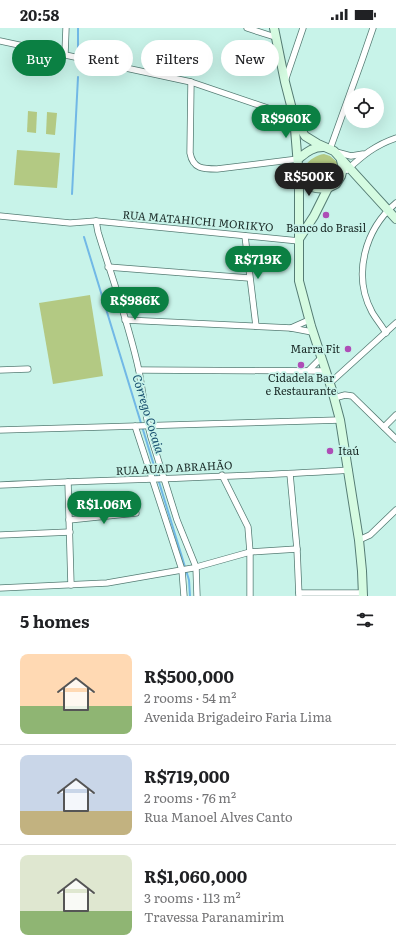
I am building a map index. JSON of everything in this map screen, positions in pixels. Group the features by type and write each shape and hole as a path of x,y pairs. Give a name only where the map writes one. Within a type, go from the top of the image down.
{"main road":[{"path":"274,28 276,40"},
{"path":"279,56 294,116 298,159 299,281 312,332 330,383 340,420 359,540 363,595"},
{"path":"294,116 305,136 311,141 330,149 341,159 396,219"},
{"path":"298,159 313,148 330,149"},
{"path":"299,178 309,186 315,188 328,188 336,184 341,176 343,168 341,159"},
{"path":"341,176 348,174 357,176"},
{"path":"299,240 314,216 328,188"}],"street":[{"path":"66,28 66,40"},
{"path":"247,28 275,37"},
{"path":"285,82 302,28"},
{"path":"365,153 351,156 330,149 372,28"},
{"path":"0,41 12,43"},
{"path":"279,56 290,55 295,52"},
{"path":"66,54 191,82 294,116"},
{"path":"191,82 190,153 191,159 196,166 205,169 217,169 298,159"},
{"path":"341,176 365,153 387,141 396,138"},
{"path":"386,333 372,312 368,301 363,284 362,266 369,238 375,226 396,203"},
{"name":"RUA MATAHICHI MORIKYO","path":"0,216 70,223 96,222 299,240"},
{"path":"96,222 139,370 147,426 163,479 194,568 197,596"},
{"path":"245,236 256,326"},
{"path":"108,267 249,278"},
{"path":"125,320 291,328 312,332"},
{"path":"291,328 309,320"},
{"path":"330,383 396,323"},
{"path":"309,370 321,358"},
{"path":"0,370 28,369"},
{"path":"139,370 325,371"},
{"path":"334,398 345,395 352,396 396,439"},
{"path":"384,427 396,415"},
{"path":"0,430 340,420"},
{"path":"136,426 184,570 184,596"},
{"name":"RUA AUAD ABRAHÃO","path":"0,485 153,480 222,475 290,474 349,470"},
{"path":"290,474 297,549 299,595 363,595"},
{"path":"222,475 247,523 250,552 250,596"},
{"path":"68,482 71,585"},
{"path":"359,540 370,535 396,510"},
{"path":"69,520 136,513"},
{"path":"0,535 70,532"},
{"path":"0,588 107,583 194,568 250,552 297,549"}],"green space":[{"path":"28,111 37,112 36,133 27,132"},
{"path":"47,112 57,113 55,135 46,134"},
{"path":"17,150 60,153 57,188 14,185"},
{"path":"324,154 330,156 337,162 337,169 328,182 322,186 317,186 306,180 303,171 305,166 313,158"},
{"path":"90,295 103,376 53,384 39,303"}],"waterway":[{"path":"78,28 78,40"},
{"name":"Córrego Cocaia","path":"72,194 78,77"},
{"name":"Córrego Cocaia","path":"84,237 189,580 190,596"}],"place":[{"name":"Banco do Brasil","path":"326,215"},
{"name":"Marra Fit","path":"348,349"},
{"name":"Cidadela Bar e Restaurante","path":"301,365"},
{"name":"Itaú","path":"330,451"}]}
